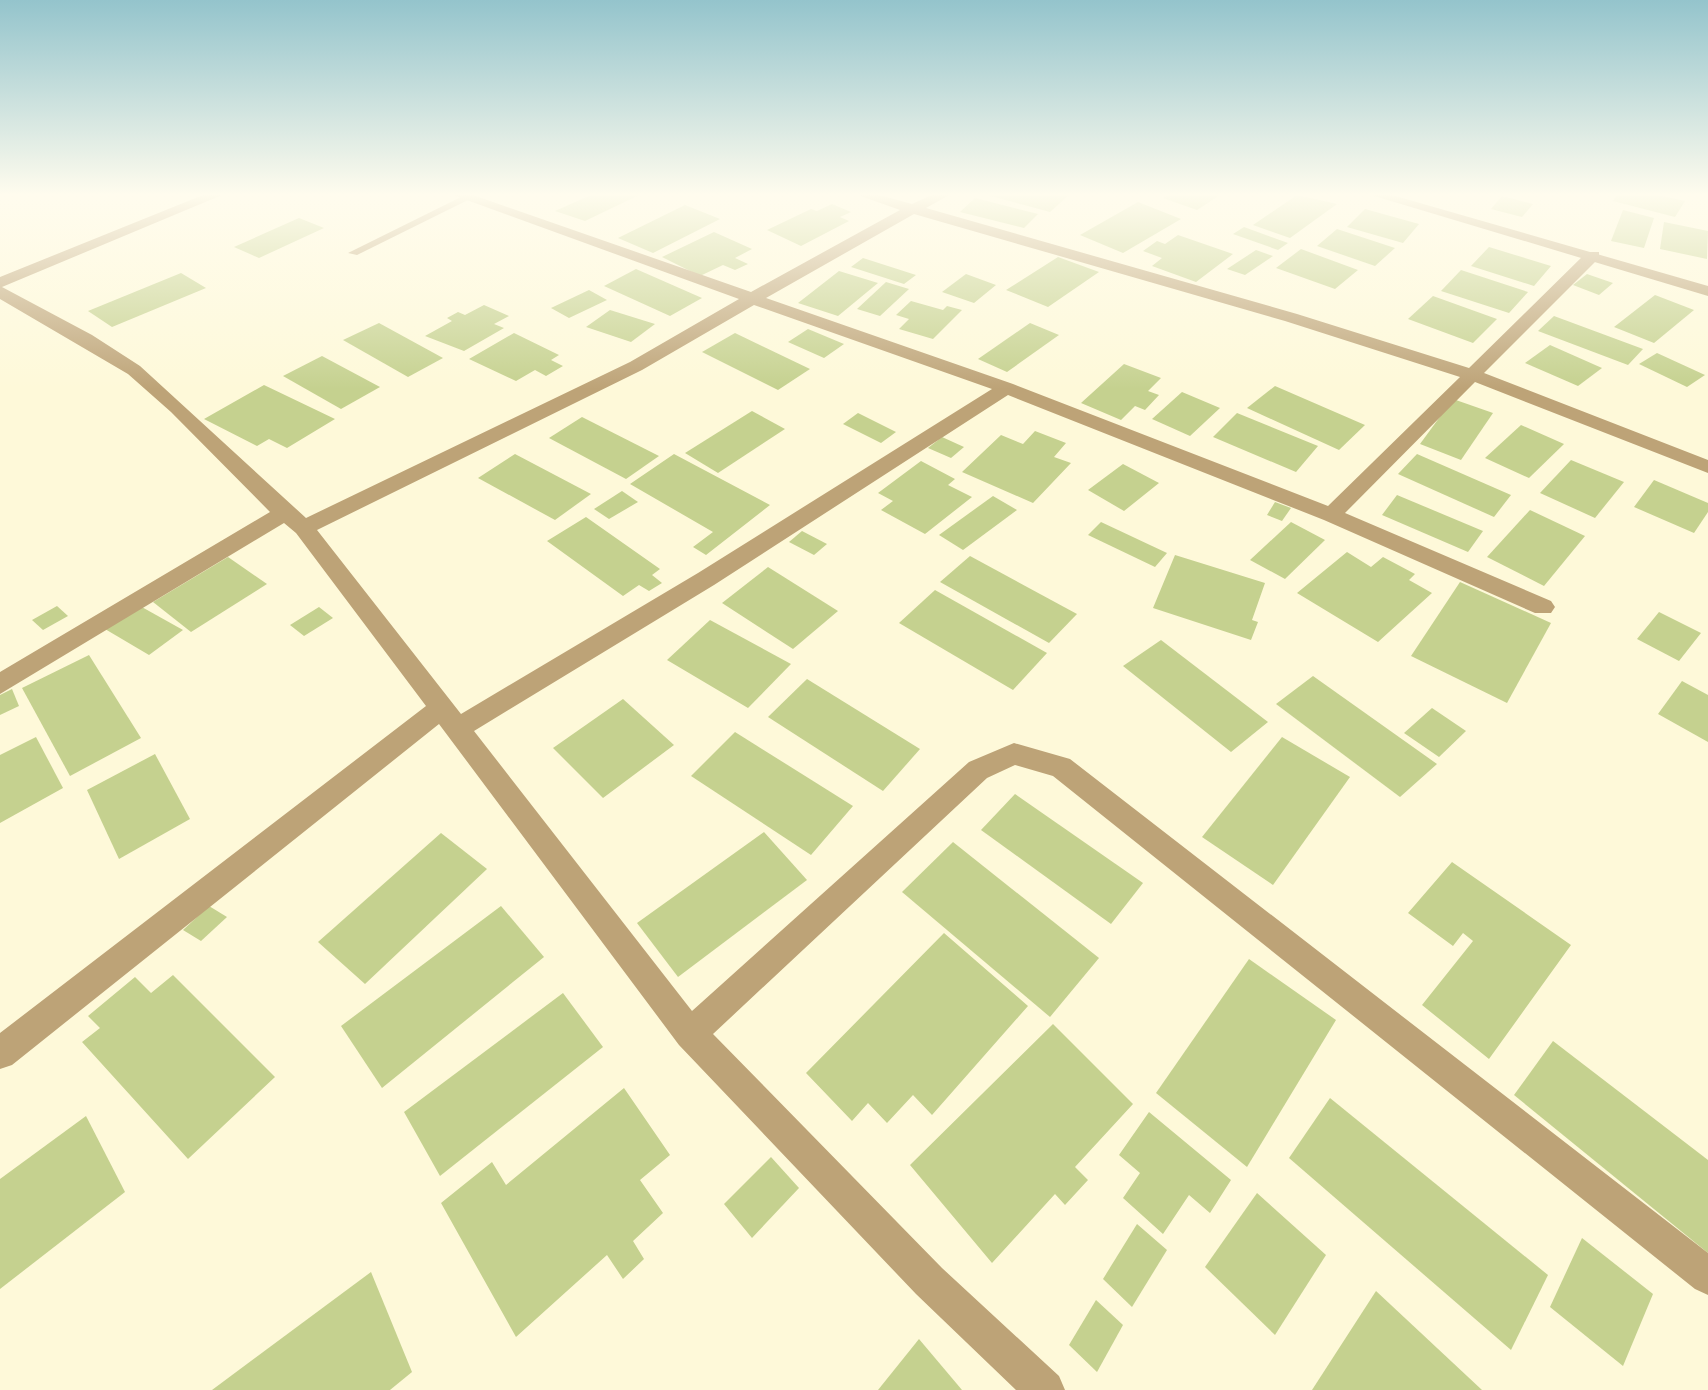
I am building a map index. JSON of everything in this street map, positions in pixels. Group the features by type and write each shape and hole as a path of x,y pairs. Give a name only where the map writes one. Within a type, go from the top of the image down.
{"street":[{"path":"0,283 56,260"},
{"path":"641,260 1006,388 1331,515 1542,606"},
{"path":"0,684 293,521 636,366 823,260"},
{"path":"1086,260 1476,374 1582,412 1708,467"},
{"path":"1331,515 1447,396 1476,374 1589,260"},
{"path":"1606,260 1708,291"},
{"path":"0,292 134,369 293,521 690,1034 929,1281 1045,1390"},
{"path":"0,1054 449,719 706,579 1006,388"},
{"path":"690,1034 978,770 1014,754 1061,767 1708,1276"}],"building":[{"path":"668,260 739,260 748,264 735,270 723,265 700,276"},
{"path":"861,260 869,260 916,275 904,284 851,267"},
{"path":"1053,260 1066,260 1099,272 1048,307 1006,290"},
{"path":"1160,260 1225,260 1196,282 1152,266"},
{"path":"1241,260 1267,260 1245,275 1227,269"},
{"path":"1287,260 1330,260 1358,270 1335,289 1276,268"},
{"path":"1357,260 1382,260 1375,266"},
{"path":"1477,260 1531,260 1551,266 1534,286 1471,266"},
{"path":"636,269 702,298 670,316 604,286"},
{"path":"1461,270 1528,292 1509,313 1441,291"},
{"path":"839,271 878,283 838,316 798,303"},
{"path":"181,273 206,288 112,327 88,311"},
{"path":"966,274 996,285 974,303 942,292"},
{"path":"1587,274 1613,283 1599,295 1573,285"},
{"path":"886,282 909,289 880,316 857,309"},
{"path":"589,290 607,300 569,318 551,308"},
{"path":"1655,295 1694,310 1654,343 1614,327"},
{"path":"1433,296 1497,319 1473,343 1408,319"},
{"path":"911,301 943,310 947,306 962,310 933,339 899,329 909,319 896,315"},
{"path":"484,305 509,316 494,324 504,328 464,351 425,336 452,321 447,318 458,312 465,315"},
{"path":"610,310 655,324 631,342 586,327"},
{"path":"1554,316 1643,349 1628,365 1538,331"},
{"path":"379,323 443,358 408,377 343,340"},
{"path":"1030,323 1059,335 1007,372 978,359"},
{"path":"808,329 844,344 824,358 788,342"},
{"path":"514,333 559,355 551,360 563,366 546,376 535,370 516,381 469,359"},
{"path":"735,333 810,369 778,390 702,352"},
{"path":"1550,345 1602,368 1578,386 1525,363"},
{"path":"1657,353 1705,375 1687,387 1639,364"},
{"path":"322,356 380,387 341,409 283,376"},
{"path":"1124,364 1161,378 1148,391 1159,395 1145,410 1135,406 1121,420 1081,403"},
{"path":"264,385 335,419 287,448 269,439 257,446 204,419"},
{"path":"1275,386 1365,425 1339,450 1247,408"},
{"path":"1182,392 1220,408 1190,436 1152,419"},
{"path":"1453,399 1493,413 1461,460 1420,444"},
{"path":"752,411 785,429 718,473 685,453"},
{"path":"858,413 896,432 881,443 843,424"},
{"path":"1237,413 1318,446 1296,472 1213,437"},
{"path":"582,417 659,456 626,479 549,438"},
{"path":"1521,425 1564,444 1529,478 1485,458"},
{"path":"1035,431 1066,443 1054,457 1071,463 1033,503 962,472 1001,435 1023,444"},
{"path":"942,437 964,447 951,458 928,448"},
{"path":"515,454 591,494 555,520 478,478"},
{"path":"674,454 770,505 706,555 693,547 713,532 630,484"},
{"path":"1417,454 1511,495 1494,517 1398,474"},
{"path":"1571,460 1624,482 1595,518 1540,493"},
{"path":"921,461 955,479 948,485 972,497 925,534 881,510 893,501 878,493"},
{"path":"1123,464 1159,483 1124,511 1088,490"},
{"path":"1654,480 1708,503 1708,512 1694,533 1634,507"},
{"path":"622,491 638,502 609,519 594,509"},
{"path":"1397,495 1483,531 1468,552 1382,515"},
{"path":"993,496 1017,510 963,550 939,535"},
{"path":"1275,502 1291,508 1282,521 1267,515"},
{"path":"1530,510 1585,536 1544,586 1487,557"},
{"path":"586,517 660,569 652,575 662,583 649,591 639,585 623,596 547,541"},
{"path":"1101,522 1167,553 1155,567 1088,535"},
{"path":"1291,522 1325,540 1285,579 1250,560"},
{"path":"802,531 827,544 814,555 789,542"},
{"path":"1347,552 1371,567 1383,557 1415,574 1409,580 1432,593 1378,642 1297,593"},
{"path":"1175,555 1265,583 1252,620 1258,622 1251,640 1153,608"},
{"path":"970,556 1077,614 1049,643 940,582"},
{"path":"228,557 267,584 191,632 153,602"},
{"path":"768,567 838,611 793,649 722,603"},
{"path":"1460,582 1551,623 1507,703 1411,656"},
{"path":"935,590 1047,653 1013,690 899,623"},
{"path":"57,606 68,616 43,630 32,620"},
{"path":"140,606 183,630 149,655 105,629"},
{"path":"319,607 333,618 304,636 290,625"},
{"path":"1659,612 1701,633 1679,661 1637,639"},
{"path":"710,620 791,664 748,708 667,660"},
{"path":"1161,640 1268,722 1231,752 1123,666"},
{"path":"89,655 141,738 70,776 22,688"},
{"path":"1313,676 1437,764 1400,797 1276,704"},
{"path":"807,679 920,749 883,791 768,717"},
{"path":"1682,681 1708,695 1708,742 1658,714"},
{"path":"12,689 19,706 0,715 0,695"},
{"path":"623,699 674,745 603,798 553,748"},
{"path":"1432,708 1466,731 1439,757 1404,733"},
{"path":"735,732 853,806 811,855 691,776"},
{"path":"36,737 63,788 0,823 0,755"},
{"path":"1282,737 1350,777 1273,885 1202,837"},
{"path":"155,754 190,819 119,859 87,790"},
{"path":"1015,794 1143,883 1111,924 981,830"},
{"path":"764,832 807,880 678,977 637,923"},
{"path":"441,833 487,869 365,984 318,942"},
{"path":"953,842 1099,958 1050,1017 902,892"},
{"path":"1452,862 1571,945 1489,1059 1422,1005 1473,941 1463,933 1453,946 1408,913"},
{"path":"209,906 227,917 201,941 183,930"},
{"path":"501,906 544,957 382,1088 341,1026"},
{"path":"944,933 1028,1006 932,1115 913,1095 887,1123 868,1103 852,1121 806,1073"},
{"path":"1249,959 1336,1020 1247,1167 1156,1093"},
{"path":"173,975 275,1077 188,1159 82,1042 100,1028 88,1016 135,977 151,993"},
{"path":"563,993 603,1047 440,1176 404,1112"},
{"path":"1053,1024 1133,1104 1075,1167 1088,1180 1065,1205 1055,1194 992,1263 910,1165"},
{"path":"1553,1041 1708,1160 1708,1253 1514,1095"},
{"path":"624,1088 670,1155 640,1180 663,1213 633,1241 644,1259 623,1279 607,1255 516,1337 441,1203 492,1162 506,1185"},
{"path":"1330,1098 1548,1275 1511,1350 1289,1158"},
{"path":"1149,1112 1231,1180 1210,1213 1189,1195 1163,1234 1123,1198 1140,1173 1119,1155"},
{"path":"86,1116 125,1192 0,1289 0,1179"},
{"path":"771,1157 799,1188 752,1238 724,1204"},
{"path":"1257,1193 1326,1255 1275,1335 1205,1267"},
{"path":"1137,1224 1167,1250 1132,1307 1103,1279"},
{"path":"1582,1238 1653,1294 1623,1366 1550,1307"},
{"path":"371,1272 412,1372 390,1390 212,1390"},
{"path":"1376,1291 1482,1390 1312,1390"},
{"path":"1096,1300 1123,1325 1097,1372 1069,1345"},
{"path":"919,1339 962,1390 878,1390"}]}
